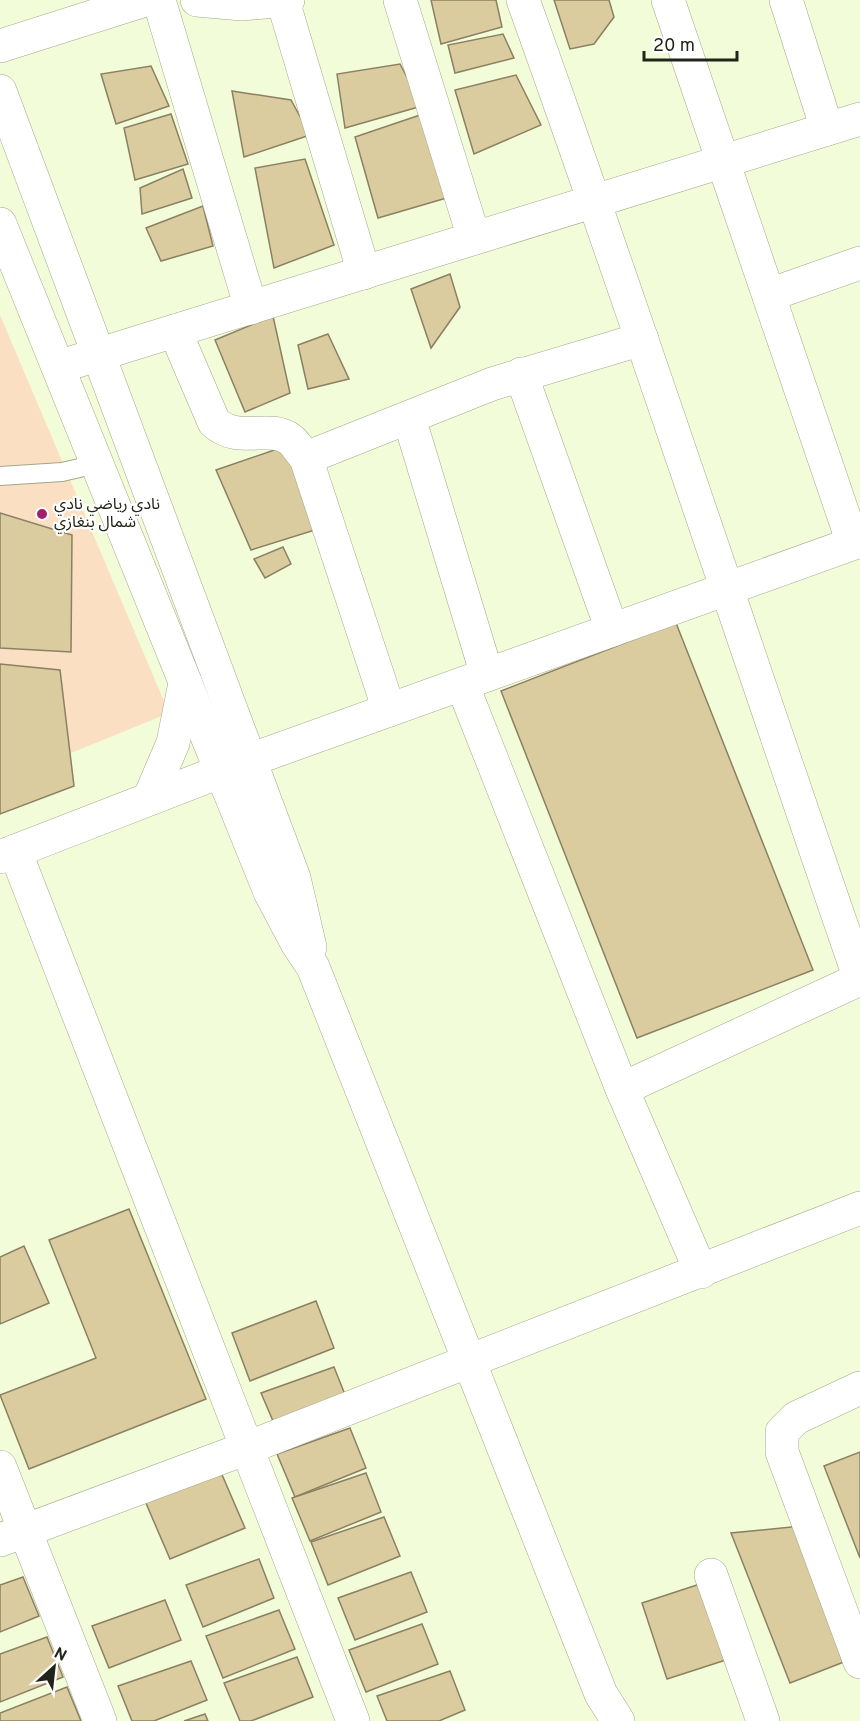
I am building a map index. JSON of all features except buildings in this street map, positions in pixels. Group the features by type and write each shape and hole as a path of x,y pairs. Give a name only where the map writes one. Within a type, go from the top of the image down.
{"street":[{"path":"0,46 65,12 145,0"},
{"path":"159,0 251,308"},
{"path":"197,0 242,4 288,0"},
{"path":"400,0 474,238"},
{"path":"523,0 595,201 725,590 860,979 622,1089"},
{"path":"353,1721 247,1448 8,854 388,710 857,542 668,0"},
{"path":"786,0 827,129"},
{"path":"283,1 364,273"},
{"path":"0,90 99,355 236,766"},
{"path":"58,367 860,119"},
{"path":"0,224 185,683 236,766 294,878 306,922 313,967 604,1707 618,1721"},
{"path":"769,295 860,263"},
{"path":"175,331 214,422 223,430 235,435 281,435 291,440 306,458 388,710"},
{"path":"306,458 521,374 642,339"},
{"path":"521,374 612,630"},
{"path":"409,418 474,679 622,1089 701,1272"},
{"path":"149,799 173,743 185,683"},
{"path":"13,1536 470,1362 860,1208"},
{"path":"860,1388 796,1418 782,1432 782,1452 860,1662"},
{"path":"0,1467 13,1536 100,1721"},
{"path":"711,1575 763,1721"}],"lane":[{"path":"0,476 62,472 97,464"}],"shaded area":[{"name":"نادي رياضي نادي شمال بنغازي","path":"0,315 169,713 0,782"}],"place":[{"name":"نادي رياضي نادي شمال بنغازي","path":"42,514"}]}
